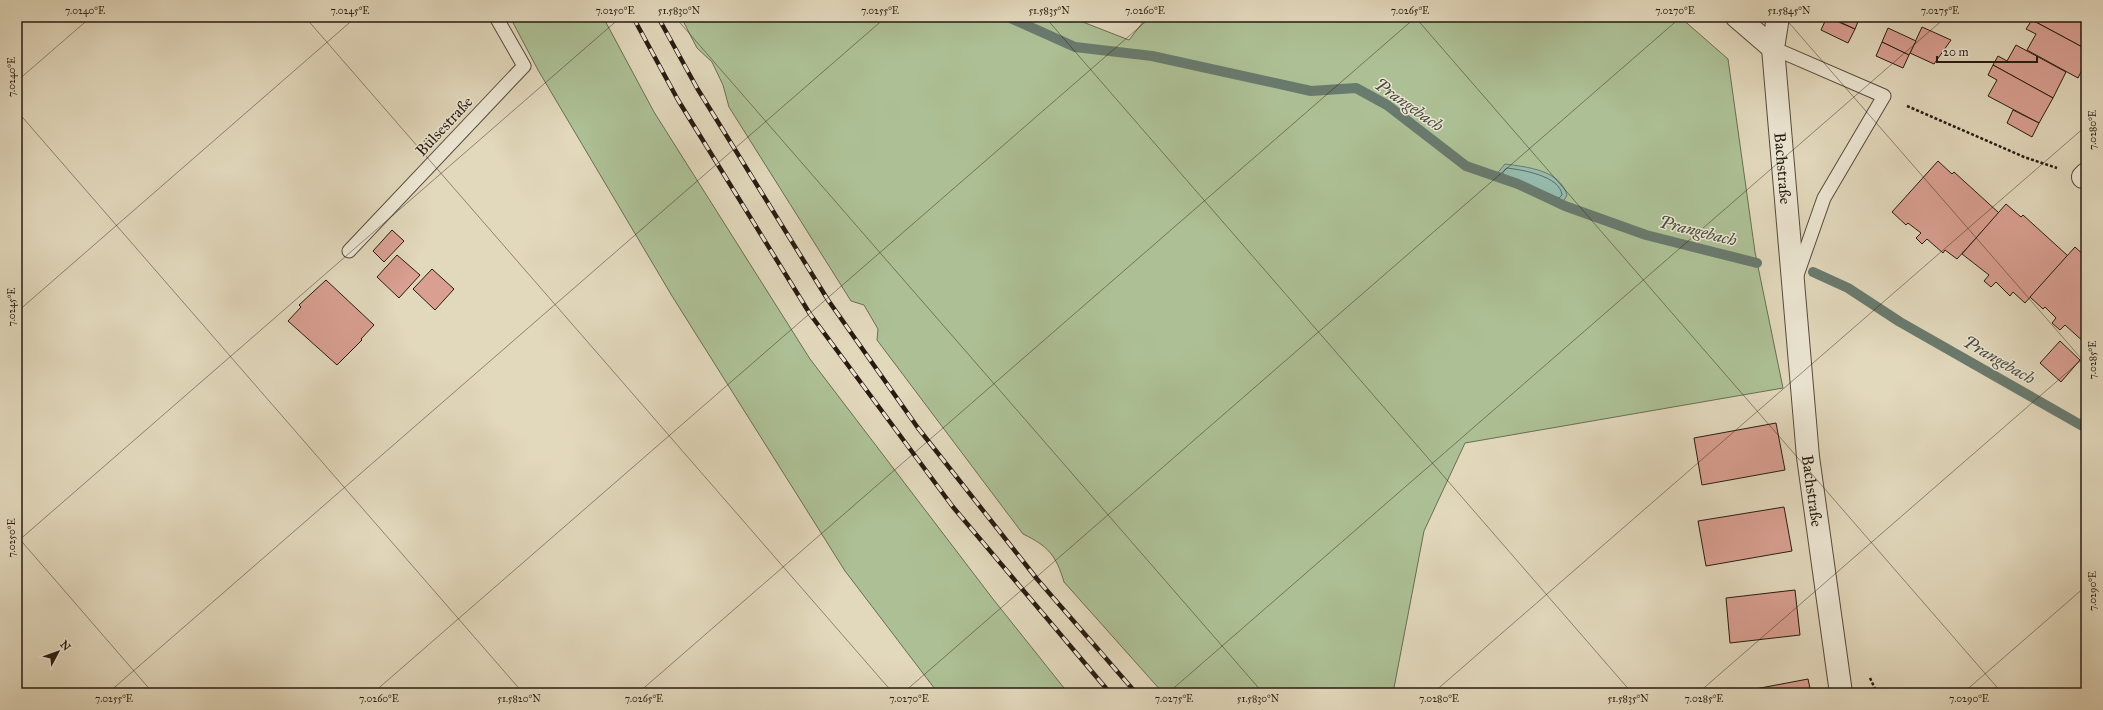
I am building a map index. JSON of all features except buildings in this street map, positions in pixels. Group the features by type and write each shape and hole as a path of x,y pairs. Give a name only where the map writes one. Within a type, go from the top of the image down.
{"street":[{"path":"1737,17 1773,48"},
{"name":"Bachstraße","path":"1778,17 1773,48 1792,288 1808,457 1841,693"}],"lane":[{"name":"Bülsestraße","path":"349,251 524,66 496,17"},
{"path":"1773,48 1884,96"},
{"name":"Bachstraße","path":"1792,288 1824,198 1884,96"}],"path":[{"path":"1884,96 2024,157 2085,175"}],"shaded area":[{"path":"510,17 603,17 654,112 810,359 993,599 1068,693 938,693 845,571 672,296 538,70"},
{"path":"681,17 1070,17 1129,40 1147,17 1680,17 1728,59 1755,252 1783,388 1465,443 1424,531 1393,693 1163,693 1064,582 1058,565 1050,552 1032,538 1023,534 877,340 878,329 864,305 851,301 729,107 723,85 712,62 697,48"}],"water":[{"path":"1505,164 1542,171 1550,175 1563,187 1567,195 1562,204 1495,176"}],"waterway":[{"name":"Prangebach","path":"1008,17 1075,47 1152,56 1311,91 1356,88 1387,105 1466,166 1518,184 1565,206 1646,235 1757,263"},
{"name":"Prangebach","path":"1813,272 1848,288 1900,322 2086,428"}],"railway":[{"path":"633,17 678,100 810,314 953,507 1110,693"},
{"path":"658,17 697,88 828,300 918,428 1037,579 1136,693"}]}
